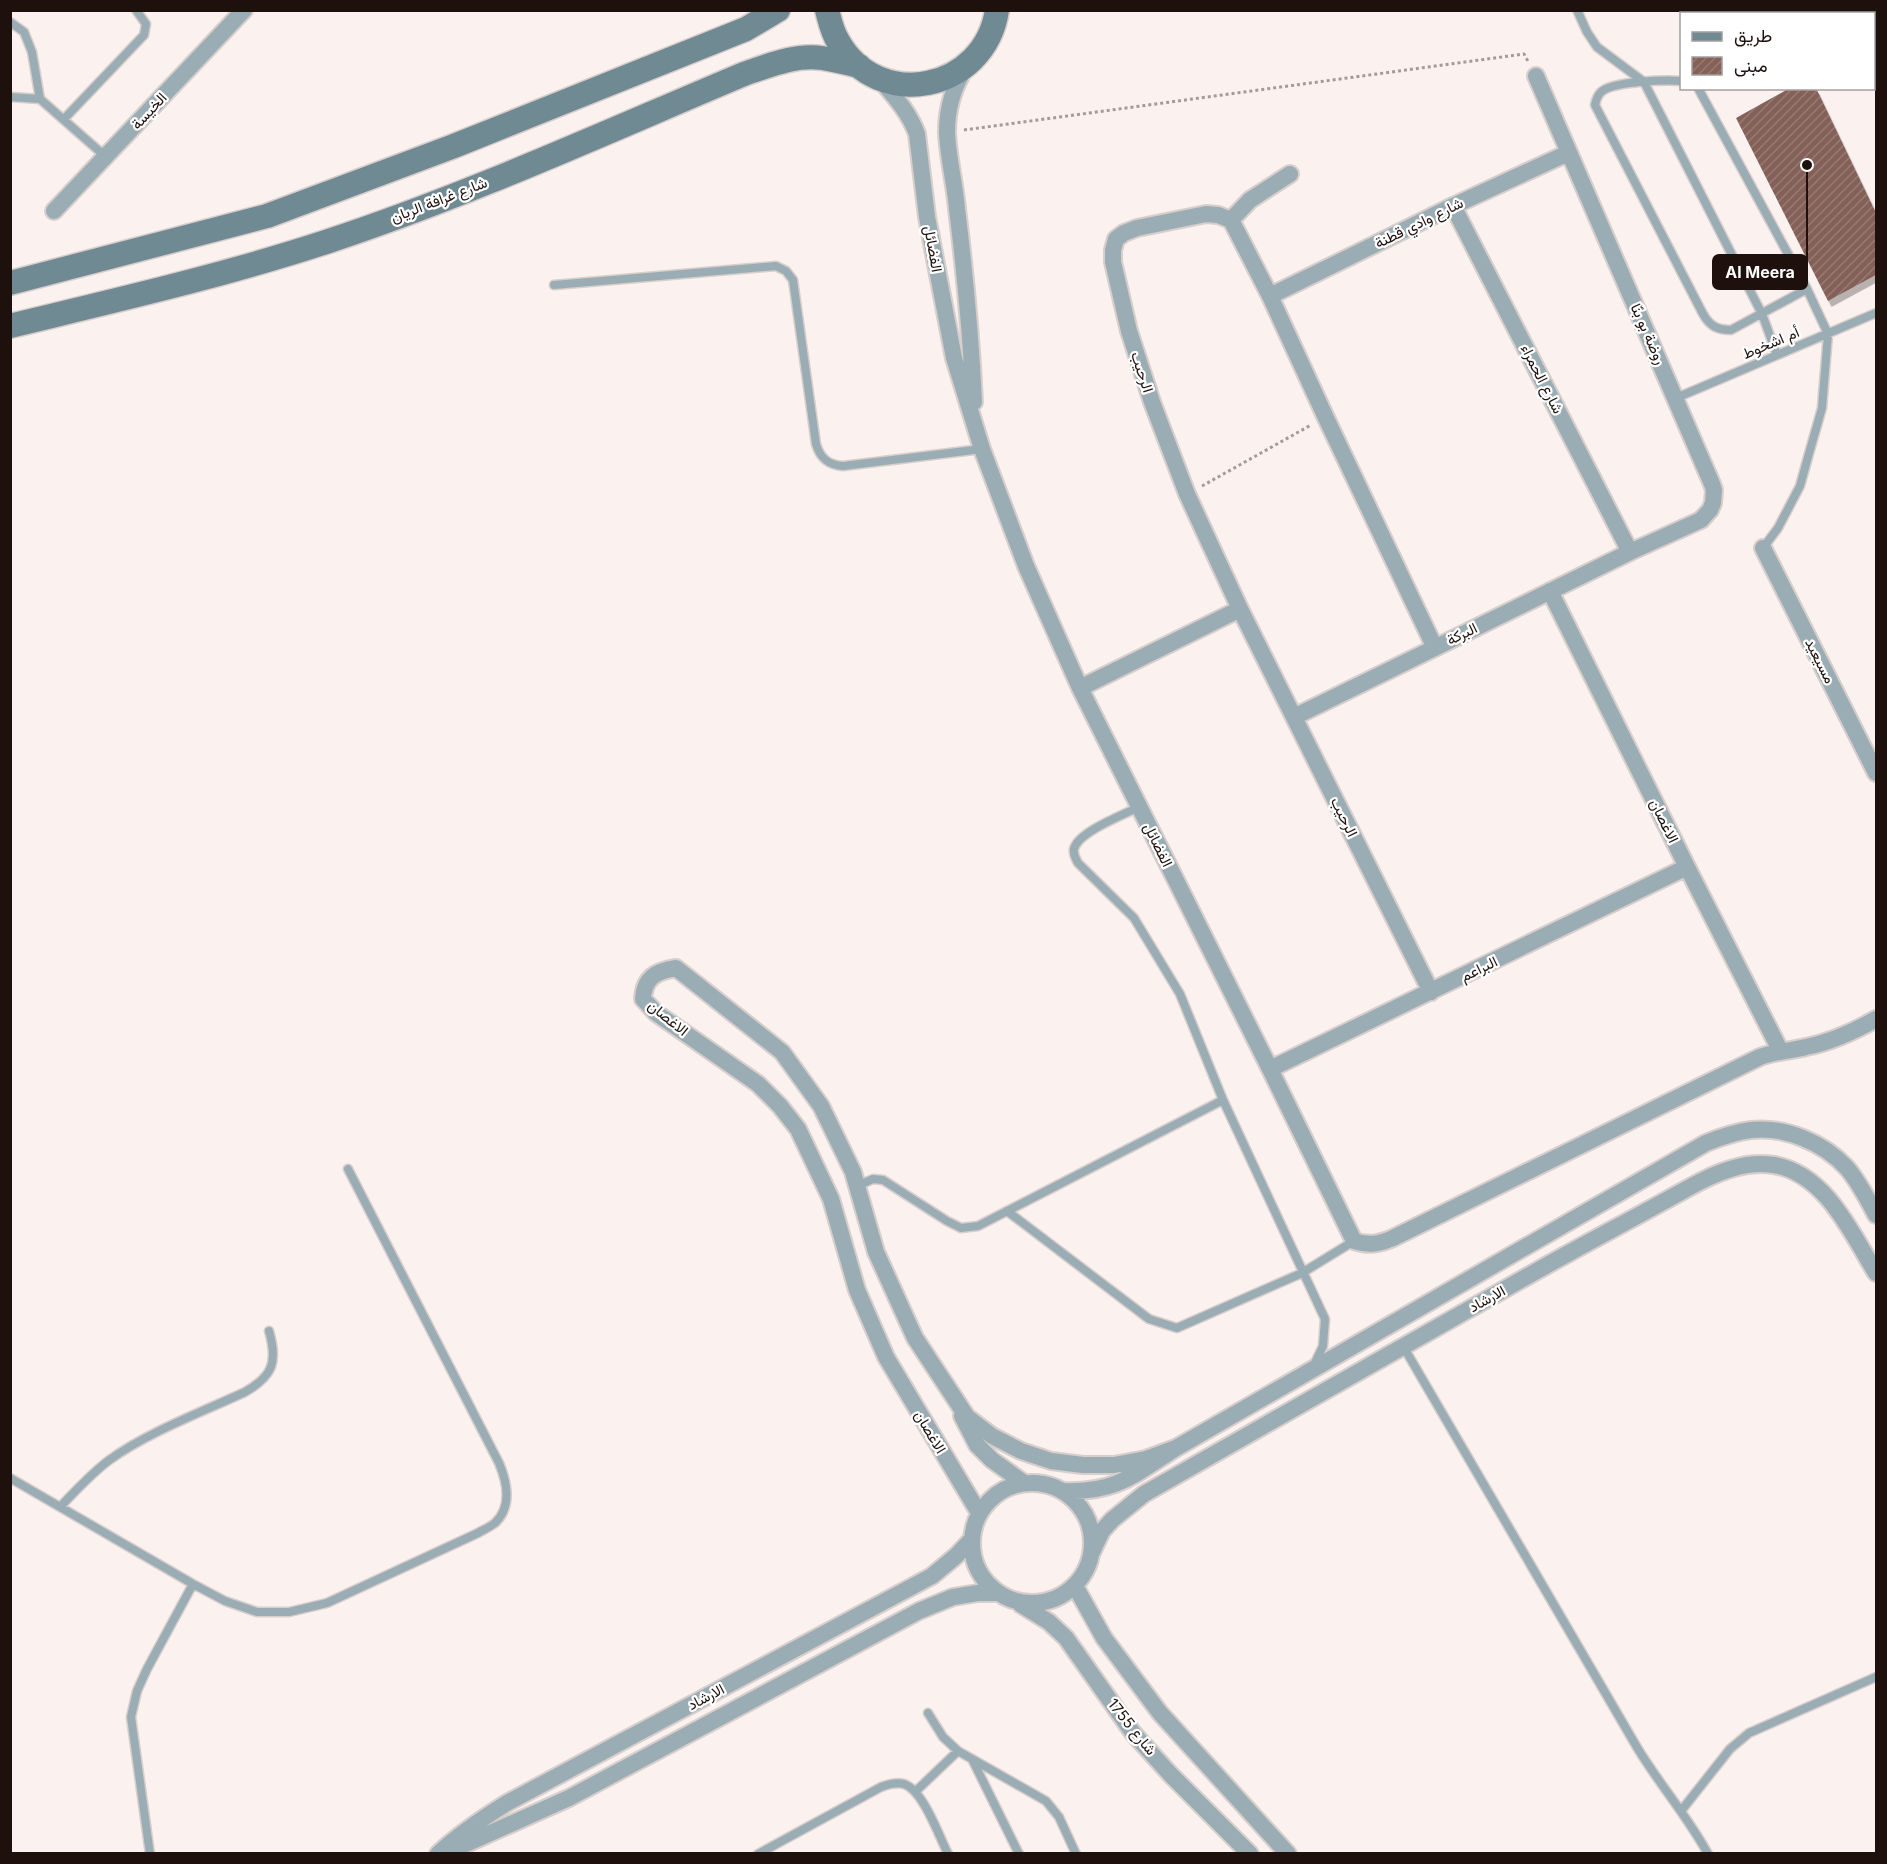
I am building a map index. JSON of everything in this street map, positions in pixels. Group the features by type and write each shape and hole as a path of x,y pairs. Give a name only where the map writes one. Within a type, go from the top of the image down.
{"main road":[{"path":"10,283 267,216 551,108 746,29 778,10"},
{"path":"827,10 831,26 847,55 868,72"},
{"path":"966,66 985,46 994,22 1015,10"},
{"name":"شارع غرافة الريان","path":"10,326 167,289 329,241 438,201 744,74 780,62 803,57 820,58 868,72 893,83 909,85 924,84 953,75 966,66"}],"street":[{"name":"الخيسة","path":"54,212 244,10"},
{"name":"الفضائل","path":"966,66 953,92 947,132 969,325 976,430"},
{"name":"الفضائل","path":"868,72 902,105 913,122 917,134 927,217 954,358 982,449 1026,566 1080,688 1270,1069 1360,1243"},
{"name":"روضة بو بنّا","path":"1536,76 1714,490 1710,510 1701,520 1630,552"},
{"name":"شارع وادي قطنة","path":"1270,296 1453,206 1568,153"},
{"path":"1290,174 1250,200 1231,220 1270,296 1435,648"},
{"name":"شارع الحمراء","path":"1453,206 1630,552"},
{"name":"الرحيب","path":"1231,220 1218,215 1206,214 1137,228 1124,232 1116,239 1113,262 1139,364 1187,494 1240,609 1431,992"},
{"name":"مسيعيد","path":"1763,548 1876,772"},
{"name":"البركة","path":"1294,717 1630,552"},
{"name":"الاغصان","path":"1550,591 1780,1050"},
{"path":"1080,688 1240,609"},
{"name":"البراعم","path":"1270,1069 1687,867"},
{"name":"الاغصان","path":"979,1513 886,1357 857,1290 831,1199 798,1129 780,1106 758,1084 656,1012 643,999 648,982 658,971 676,968 782,1052 821,1106 853,1172 876,1252 915,1338 967,1417 992,1436 1021,1451 1051,1461 1083,1465 1114,1465 1146,1459 1176,1448"},
{"path":"1360,1243 1381,1244 1760,1057 1780,1050 1819,1044 1876,1019"},
{"name":"الارشاد","path":"1063,1491 1082,1492 1109,1488 1124,1481 1176,1448 1706,1143 1733,1133 1754,1130 1776,1131 1818,1145 1848,1169 1876,1215"},
{"name":"الارشاد","path":"1092,1552 1102,1530 1144,1494 1577,1248 1687,1189 1733,1168 1754,1163 1775,1165 1789,1169 1810,1182 1821,1191 1837,1211 1876,1274"},
{"name":"الاغصان","path":"949,1391 977,1445 992,1460 1024,1483"},
{"path":"1024,1483 1044,1484 1063,1491 1072,1498 1087,1517 1091,1528 1092,1552 1086,1570 1075,1586 1054,1599 1029,1604 1017,1602 998,1593 990,1586 977,1569 972,1549 972,1539 979,1513 991,1498 1001,1491 1024,1483"},
{"name":"الارشاد","path":"438,1854 452,1840 507,1803 932,1576 972,1539"},
{"name":"شارع 1755","path":"1075,1586 1104,1638 1160,1713 1287,1854"},
{"name":"الارشاد","path":"444,1854 569,1798 919,1611 953,1597 998,1593"},
{"name":"شارع 1755","path":"1017,1602 1049,1622 1066,1638 1133,1733 1170,1774 1250,1854"}],"lane":[{"path":"64,118 144,35 146,24 136,10"},
{"path":"1577,10 1587,32 1598,46 1644,82 1762,314 1777,355"},
{"path":"10,22 24,33 32,52 40,99"},
{"path":"1680,81 1644,82 1608,87 1596,98 1595,105 1709,324 1719,330 1731,330 1807,289"},
{"path":"10,87 15,97 40,99 106,157"},
{"path":"1699,90 1807,289 1828,334 1822,408 1800,486 1778,528 1763,548"},
{"path":"555,285 776,266 786,271 793,280 816,444 825,460 833,465 843,466 982,449"},
{"name":"أم اشخوط","path":"1676,398 1876,313"},
{"path":"1139,807 1086,834 1078,841 1074,855 1078,863 1134,918 1180,994 1224,1100 1325,1319 1323,1346 1311,1371"},
{"path":"857,1186 873,1179 883,1180 961,1228 978,1226 1224,1100"},
{"path":"10,1478 193,1584 225,1601 257,1612 289,1612 327,1603 478,1533 496,1522 506,1504 507,1483 499,1463 348,1169"},
{"path":"1007,1210 1149,1319 1177,1328 1302,1273 1360,1243"},
{"path":"61,1506 92,1474 134,1445 261,1383 272,1367 274,1349 269,1331"},
{"path":"1403,1346 1638,1749 1658,1781 1681,1810 1708,1854"},
{"path":"150,1854 131,1717 137,1691 147,1669 193,1584"},
{"path":"1681,1810 1730,1749 1749,1733 1876,1677"},
{"path":"928,1713 943,1737 958,1751 1046,1801 1059,1817 1076,1854"},
{"path":"916,1791 958,1751"},
{"path":"973,1761 1019,1854"},
{"path":"758,1854 892,1783 905,1784 916,1791 948,1854"}],"path":[{"path":"947,132 1524,54 1536,76"},
{"path":"1187,494 1326,418"}],"building":[{"path":"1786,90 1817,90 1876,213 1876,275 1828,301 1736,118"}],"place":[{"name":"Al Meera","path":"1807,165"}]}
